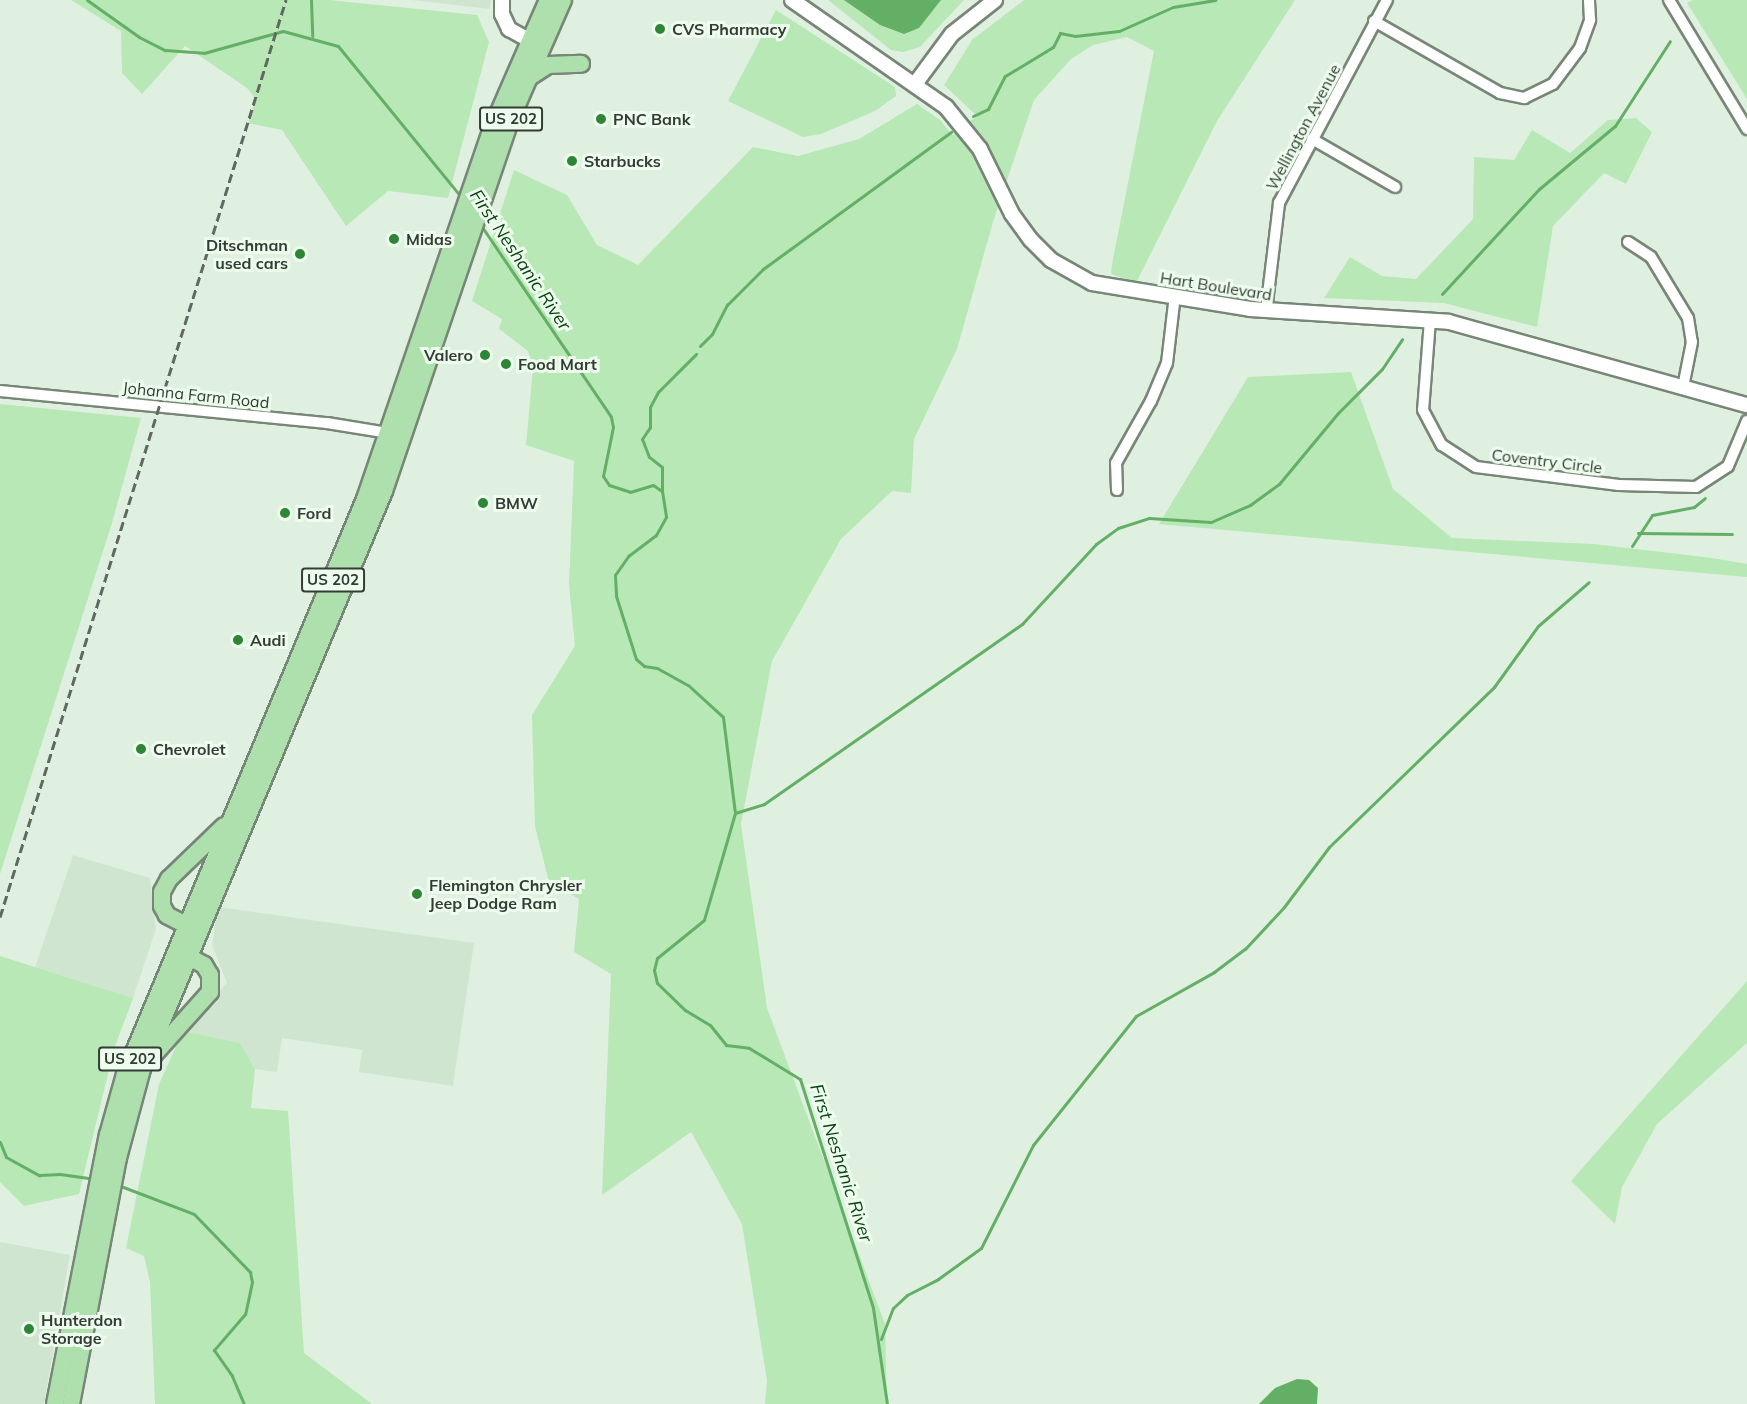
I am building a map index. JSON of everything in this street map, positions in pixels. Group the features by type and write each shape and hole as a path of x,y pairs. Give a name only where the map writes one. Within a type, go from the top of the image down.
{"highway":[{"name":"US 202","path":"56,1404 103,1196 125,1074 182,952 384,491 465,231 548,0"},
{"name":"US 202","path":"479,190 527,79 534,44 564,0"},
{"path":"527,79 548,65 582,64"},
{"name":"US 202","path":"192,928 231,819 333,579 465,231"},
{"path":"192,928 164,910 163,887 231,819"},
{"name":"US 202","path":"107,1175 182,952"},
{"path":"142,1069 210,992 210,975 204,965 182,952"},
{"name":"US 202","path":"71,1404 103,1196"}],"street":[{"path":"502,0 502,14 508,29 534,44"},
{"name":"Hart Boulevard","path":"792,0 945,107 969,133 1019,225 1051,260 1092,283 1266,311 1430,320 1458,324 1747,405"},
{"path":"915,84 952,33 995,0"},
{"name":"Wellington Avenue","path":"1266,311 1279,203 1387,0"},
{"path":"1374,21 1500,93 1524,98 1553,84 1580,48 1590,20 1589,0"},
{"path":"1669,0 1747,129"},
{"path":"1312,138 1395,187"},
{"path":"1628,242 1651,257 1688,318 1692,342 1683,387"},
{"path":"1117,490 1116,463 1152,401 1167,363 1175,295"},
{"name":"Coventry Circle","path":"1430,320 1421,396 1424,410 1442,445 1476,467 1619,485 1696,487 1719,475 1728,466 1747,421"},
{"name":"Johanna Farm Road","path":"0,390 327,423 389,433"}],"shaded area":[{"path":"71,0 329,0 477,15 489,42 448,198 388,191 346,226 282,130 248,123 256,99 247,88 185,46 142,94 122,73 121,31"},
{"path":"411,0 491,0 490,9"},
{"path":"828,0 964,0 920,47 903,52 891,50"},
{"path":"844,0 941,0 919,28 904,34 880,25"},
{"path":"1024,0 1295,0 1217,121 1136,283 1111,274 1154,51 1127,37 1093,45 1071,59 1034,100 993,222 957,349 914,439 911,493 892,491 841,539 772,661 741,824 767,1008 885,1324 887,1404 765,1404 767,1381 742,1224 691,1132 602,1195 611,974 574,952 579,899 549,882 535,826 532,715 575,646 569,585 574,461 526,445 533,368 528,351 499,329 502,319 472,301 514,170 567,195 597,245 638,265 753,147 798,156 859,139 917,104 940,120 952,135 977,116 944,85 972,40"},
{"path":"1693,0 1747,0 1747,99 1687,3"},
{"path":"776,10 895,87 896,96 875,111 821,134 803,137 728,101"},
{"path":"1636,118 1652,132 1626,184 1604,173 1553,226 1537,327 1444,303 1324,298 1350,257 1382,276 1416,279 1473,219 1474,157 1514,160 1532,130 1570,153 1608,120"},
{"path":"1351,372 1393,489 1452,538 1594,544 1712,558 1747,564 1747,577 1159,524 1248,377"},
{"path":"0,404 141,418 112,523 0,874"},
{"path":"73,855 150,878 156,929 133,998 35,967"},
{"path":"218,907 474,943 453,1086 359,1072 362,1050 282,1038 277,1072 255,1069 240,1043 183,1031 227,983 212,945"},
{"path":"0,956 133,998 114,1049 79,1194 24,1206 0,1182"},
{"path":"1747,981 1747,1043 1657,1124 1622,1187 1615,1224 1571,1181"},
{"path":"183,1031 240,1043 255,1069 251,1108 288,1111 304,1353 372,1404 155,1404 150,1282 144,1256 126,1248 159,1084"},
{"name":"Hunterdon Storage","path":"0,1242 70,1255 44,1404 0,1404"},
{"path":"1297,1379 1309,1380 1318,1388 1317,1404 1259,1404 1275,1388"}],"waterway":[{"name":"First Neshanic River","path":"87,0 139,37 165,50 204,53 283,31 338,46 461,197"},
{"path":"311,0 312,36"},
{"path":"973,116 988,109 1005,76 1053,47 1060,33 1075,36 1119,31 1173,7 1215,0"},
{"path":"1442,294 1539,189 1615,126 1670,41"},
{"path":"700,346 712,334 727,305 763,269 951,132"},
{"name":"First Neshanic River","path":"480,224 611,417 613,427 603,476 609,485 630,492 653,485 662,491 666,517 656,535 629,555 615,575 616,596 636,659 644,666 657,668 688,685 723,717 735,813 704,920 657,958 654,970 657,983 685,1010 710,1025 726,1045 749,1048 800,1079 873,1308 887,1404"},
{"path":"735,813 764,804 1022,624 1096,544 1118,528 1149,518 1211,522 1250,505 1279,484 1338,413 1382,369 1402,339"},
{"path":"662,491 662,467 649,457 642,439 650,427 650,407 658,392 696,354"},
{"path":"1632,546 1652,515 1694,507 1705,498"},
{"path":"1638,533 1732,534"},
{"path":"881,1339 893,1308 907,1295 938,1279 981,1248 1033,1145 1136,1016 1214,972 1245,949 1284,907 1329,847 1494,687 1538,626 1589,582"},
{"path":"0,1142 6,1157 39,1175 60,1174 94,1179"},
{"path":"118,1185 194,1214 250,1272 252,1282 245,1314 214,1350 232,1376 244,1404"}],"railway":[{"path":"0,917 286,0"}],"place":[{"name":"CVS Pharmacy","path":"660,29"},
{"name":"PNC Bank","path":"601,119"},
{"name":"Starbucks","path":"572,161"},
{"name":"Midas","path":"394,239"},
{"name":"Ditschman used cars","path":"300,254"},
{"name":"Valero","path":"485,355"},
{"name":"Food Mart","path":"506,364"},
{"name":"BMW","path":"483,503"},
{"name":"Ford","path":"285,513"},
{"name":"Audi","path":"238,640"},
{"name":"Chevrolet","path":"141,749"},
{"name":"Flemington Chrysler Jeep Dodge Ram","path":"417,894"},
{"name":"Hunterdon Storage","path":"29,1329"}]}
